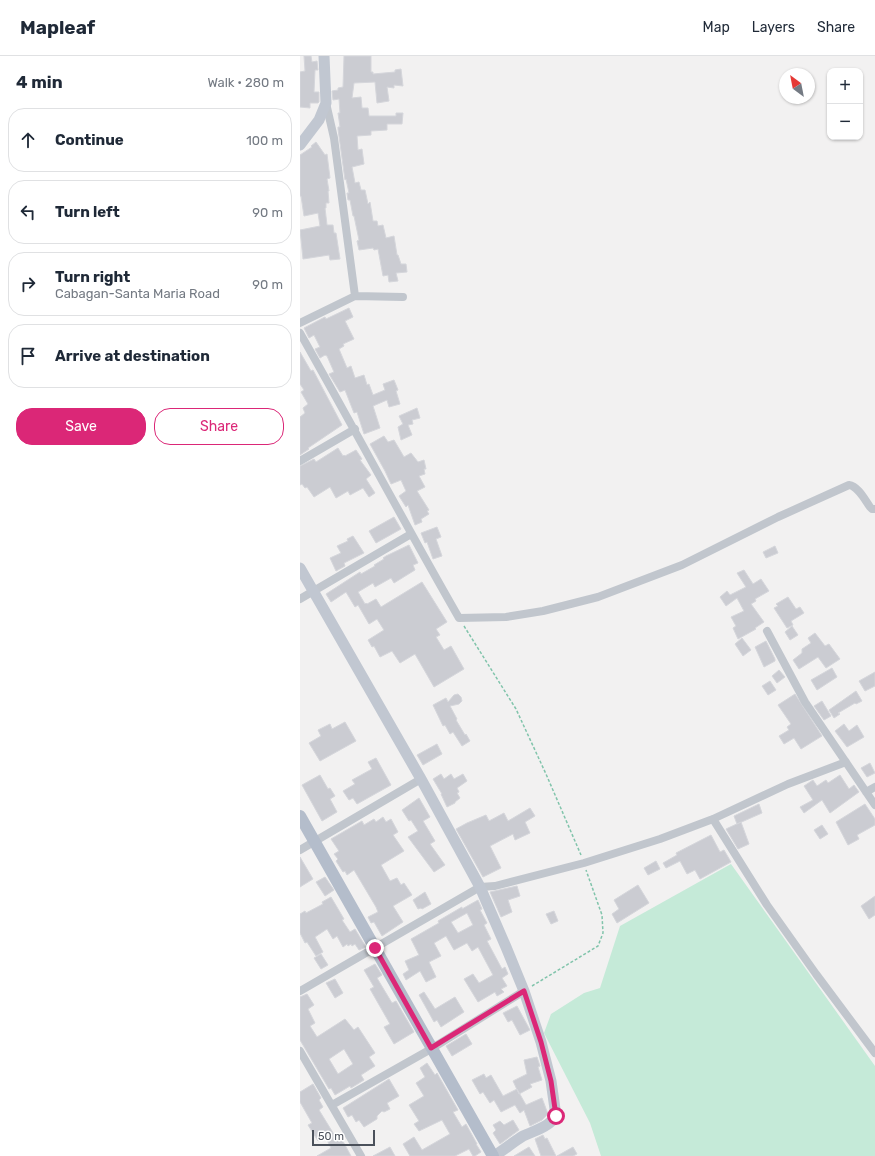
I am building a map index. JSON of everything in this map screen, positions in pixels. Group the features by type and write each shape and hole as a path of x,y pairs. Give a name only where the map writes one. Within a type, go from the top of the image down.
{"main road":[{"path":"300,816 493,1156"}],"street":[{"path":"324,56 326,103 334,138 355,296"},
{"path":"300,144 320,120 326,103"},
{"path":"300,323 355,296 403,297"},
{"path":"300,333 355,429 411,534 459,618 513,616 543,611 598,597 682,565 778,517 849,486 856,488 870,507 875,509"},
{"path":"300,461 355,429"},
{"path":"300,599 411,534"},
{"path":"300,568 421,779 480,887 524,991 541,1042 551,1081 556,1116 549,1123 493,1156"},
{"path":"767,632 806,702 875,805"},
{"path":"300,991 480,887 495,886 584,864 660,839 713,819 788,784 846,762"},
{"path":"300,850 421,779"},
{"path":"866,792 875,787"},
{"path":"713,819 767,905 875,1053"},
{"path":"332,1105 431,1048 524,991"},
{"path":"300,1051 361,1156"}],"path":[{"path":"459,618 516,709 546,774 584,864 602,915 602,933 598,946 524,991"}],"green space":[{"path":"731,864 875,1066 875,1156 601,1156 590,1123 544,1033 551,1014 584,993 600,988 620,926"}],"building":[{"path":"304,56 311,56 312,62 317,61 318,70 315,70 314,92 319,92 319,102 310,103 310,108 300,107 300,72 305,71"},
{"path":"344,56 371,56 371,72 373,72 373,74 395,72 395,70 401,69 403,86 394,85 394,88 387,87 389,101 377,103 375,82 354,83 352,98 361,97 362,108 368,108 369,116 396,116 396,113 403,113 402,124 387,124 387,130 371,131 371,135 357,136 358,150 362,149 364,164 352,167 355,183 359,182 361,190 365,190 368,204 370,202 373,221 377,221 378,226 383,225 386,238 394,236 397,255 401,264 406,264 407,272 396,273 398,281 389,282 388,275 383,276 378,249 374,250 373,248 359,250 357,241 359,240 354,216 350,200 348,200 347,193 349,193 346,179 345,180 338,129 338,127 340,127 338,113 340,113 339,99 333,100 332,91 343,87"},
{"path":"316,142 325,155 327,154 330,178 327,179 329,203 326,203 325,208 327,225 333,225 334,233 336,233 340,259 330,260 329,255 303,259 300,230 320,226 318,213 304,216 300,196 300,155 312,147 311,146"},
{"path":"349,308 353,317 345,321 354,339 343,344 344,346 339,349 347,368 351,366 355,378 364,375 367,385 369,384 373,395 385,390 383,384 394,380 398,390 396,391 400,404 389,407 387,400 373,406 380,428 364,434 357,412 354,413 345,390 340,392 329,374 334,372 327,356 325,355 320,358 315,349 320,347 314,335 309,338 304,328 325,317 326,319"},
{"path":"300,352 311,371 313,370 342,425 300,455 300,417 305,413 303,408 308,404 301,392 304,390 300,384"},
{"path":"417,408 420,418 412,420 413,424 408,425 412,435 401,440 398,427 403,424 399,416"},
{"path":"384,436 388,442 394,440 404,457 411,453 418,462 424,460 426,469 424,469 425,474 419,476 425,487 417,491 429,510 427,511 429,514 421,519 422,522 415,525 408,505 406,507 399,496 406,491 401,480 391,484 370,444"},
{"path":"338,448 343,456 356,450 362,459 360,460 371,475 366,479 375,493 369,497 363,488 350,495 348,491 336,498 330,487 314,497 307,487 305,488 302,484 300,485 300,466 314,459 316,462"},
{"path":"394,517 401,529 376,543 369,531"},
{"path":"437,527 441,537 436,539 442,556 433,559 427,542 425,543 421,533"},
{"path":"353,536 364,553 344,563 345,566 336,571 330,558 341,553 337,546 348,541 347,539"},
{"path":"409,545 418,563 413,565 415,570 394,583 391,578 375,587 373,583 358,592 365,604 376,599 381,607 422,582 447,622 436,629 440,635 436,637 444,650 451,646 464,669 434,687 415,654 400,663 392,651 380,657 374,646 372,647 368,640 384,630 377,619 369,624 358,605 355,607 346,592 331,602 326,594 360,572 361,574 375,566 374,565 386,556"},
{"path":"775,546 778,553 766,558 763,552"},
{"path":"744,570 753,584 761,579 769,591 755,599 756,601 751,604 764,622 755,628 756,629 738,639 733,628 736,626 731,617 744,611 737,598 726,606 720,597 727,591 730,595 746,587 737,573"},
{"path":"788,597 796,609 800,607 804,613 791,621 793,625 787,628 774,608 778,606 776,604"},
{"path":"792,626 798,635 790,640 785,632"},
{"path":"815,633 825,646 829,644 840,659 826,668 818,657 799,669 793,660 802,653 802,649 811,643 808,638"},
{"path":"742,638 751,650 743,656 735,644"},
{"path":"766,641 775,661 764,667 755,647"},
{"path":"832,668 837,677 817,690 811,680"},
{"path":"779,670 785,677 777,683 772,676"},
{"path":"875,672 875,686 865,691 859,681"},
{"path":"770,681 776,690 768,695 762,686"},
{"path":"856,691 862,701 856,704 855,703 838,713 840,714 834,718 829,710"},
{"path":"458,694 462,701 459,704 450,706 457,719 456,720 470,741 462,746 453,732 450,734 445,725 443,726 433,705 446,698 448,702 454,695"},
{"path":"795,694 822,736 801,749 794,738 784,744 779,736 789,730 787,727 791,724 778,705"},
{"path":"822,701 831,716 824,720 814,706"},
{"path":"345,722 356,741 320,761 309,743 321,736 318,730 330,724 332,729"},
{"path":"844,724 849,731 857,725 864,737 847,747 835,731"},
{"path":"437,744 442,754 423,765 417,755"},
{"path":"376,758 391,785 357,804 353,798 349,800 343,791 355,784 352,780 372,769 368,762"},
{"path":"870,763 875,773 867,777 861,768"},
{"path":"441,774 444,779 451,774 454,779 463,774 467,781 457,788 459,792 457,793 460,798 455,803 447,807 442,794 433,779"},
{"path":"320,775 328,789 330,788 335,796 330,799 337,812 322,821 302,785"},
{"path":"840,775 849,789 854,785 859,792 830,813 822,800 804,813 800,807 813,800 804,786 813,780 817,786 826,780 828,783"},
{"path":"419,798 430,817 423,821 435,841 430,844 445,865 434,872 408,837 418,831 402,810"},
{"path":"759,804 762,813 737,824 734,816"},
{"path":"865,804 875,819 875,825 857,835 859,839 848,845 836,822"},
{"path":"530,808 535,816 525,822 530,833 515,840 513,834 490,846 501,868 483,877 456,829 486,815 489,821 504,813 508,821"},
{"path":"383,817 386,822 391,819 398,832 393,835 404,851 381,865 390,881 397,878 401,885 404,883 412,895 393,906 403,922 382,936 374,922 371,923 368,917 378,912 376,907 354,870 347,875 345,871 343,872 336,861 338,859 334,854 339,851 331,839 362,821 364,825 374,819 376,822"},
{"path":"741,822 749,844 738,849 726,829"},
{"path":"822,825 828,834 820,839 814,830"},
{"path":"711,835 720,852 724,850 731,862 700,879 695,870 687,874 680,861 666,868 663,863 677,855 676,853"},
{"path":"300,857 313,879 300,887"},
{"path":"656,861 660,869 648,875 644,868"},
{"path":"325,877 334,890 325,896 316,882"},
{"path":"638,885 649,903 617,923 612,914 619,909 614,900"},
{"path":"517,886 520,896 508,900 512,912 501,917 490,892"},
{"path":"425,892 431,904 422,909 418,909 413,900"},
{"path":"875,896 875,915 869,919 861,906"},
{"path":"331,897 344,919 342,920 350,932 355,929 366,947 359,950 355,944 348,946 347,944 343,947 337,936 333,939 327,929 315,937 323,952 316,956 307,942 305,943 300,933 300,914 305,911 306,913 323,904 322,902"},
{"path":"478,900 482,909 480,910 487,923 484,925 491,939 487,941 502,969 505,967 508,974 502,978 507,986 501,989 504,992 497,996 495,992 478,1002 464,979 473,974 479,983 493,975 478,947 472,951 467,943 454,950 446,936 434,943 441,956 429,962 436,977 426,982 420,971 406,980 403,974 409,970 405,961 419,955 411,939 439,923 438,921 462,907 462,909","holes":["467,913 473,925 458,933 451,922"]},
{"path":"554,911 558,921 551,924 546,914"},
{"path":"321,954 328,965 321,969 314,958"},
{"path":"375,964 382,975 377,978 392,1003 396,1001 414,1032 394,1044 384,1027 390,1024 370,989 374,987 364,970"},
{"path":"335,979 343,993 335,998 326,983"},
{"path":"424,992 435,1009 455,997 464,1012 441,1027 437,1020 434,1022 419,995"},
{"path":"307,994 314,1005 308,1009 315,1023 310,1026 317,1037 345,1019 354,1030 358,1027 375,1053 369,1057 375,1066 361,1075 364,1080 335,1095 331,1088 329,1089 300,1040 300,997","holes":["344,1049 353,1064 338,1074 329,1059"]},
{"path":"517,1006 530,1030 520,1035 512,1020 508,1022 503,1013"},
{"path":"466,1034 472,1044 452,1056 446,1046"},
{"path":"537,1057 542,1080 530,1084 532,1087 519,1094 513,1081 527,1074 524,1060"},
{"path":"427,1063 435,1075 437,1073 458,1110 453,1112 462,1127 466,1124 477,1144 481,1152 475,1156 473,1156 469,1149 455,1156 410,1156 403,1144 414,1137 422,1150 450,1134 442,1120 419,1131 414,1124 419,1121 409,1105 424,1096 416,1083 425,1077 420,1068"},
{"path":"484,1074 486,1078 491,1075 503,1096 517,1089 526,1105 542,1098 548,1114 542,1120 530,1126 524,1110 520,1113 515,1105 501,1112 494,1100 490,1103 483,1092 480,1094 472,1080"},
{"path":"389,1079 399,1096 387,1103 390,1109 384,1112 382,1111 377,1116 377,1119 364,1127 359,1120 356,1122 352,1115 348,1117 343,1108"},
{"path":"313,1084 321,1098 319,1100 323,1107 319,1110 335,1136 339,1134 351,1156 317,1156 331,1148 325,1136 318,1141 308,1125 312,1123 300,1102 300,1092"},
{"path":"513,1120 519,1130 500,1144 493,1133 496,1130 493,1125 500,1121 504,1125"},
{"path":"543,1135 545,1139 547,1138 556,1156 541,1156 535,1139"},
{"path":"390,1147 395,1156 373,1156"},
{"path":"529,1147 535,1156 514,1156"},
{"path":"573,1147 577,1154 573,1156 557,1156"}],"route":[{"path":"375,948 431,1048 524,991 541,1042 551,1081 556,1116"}]}
